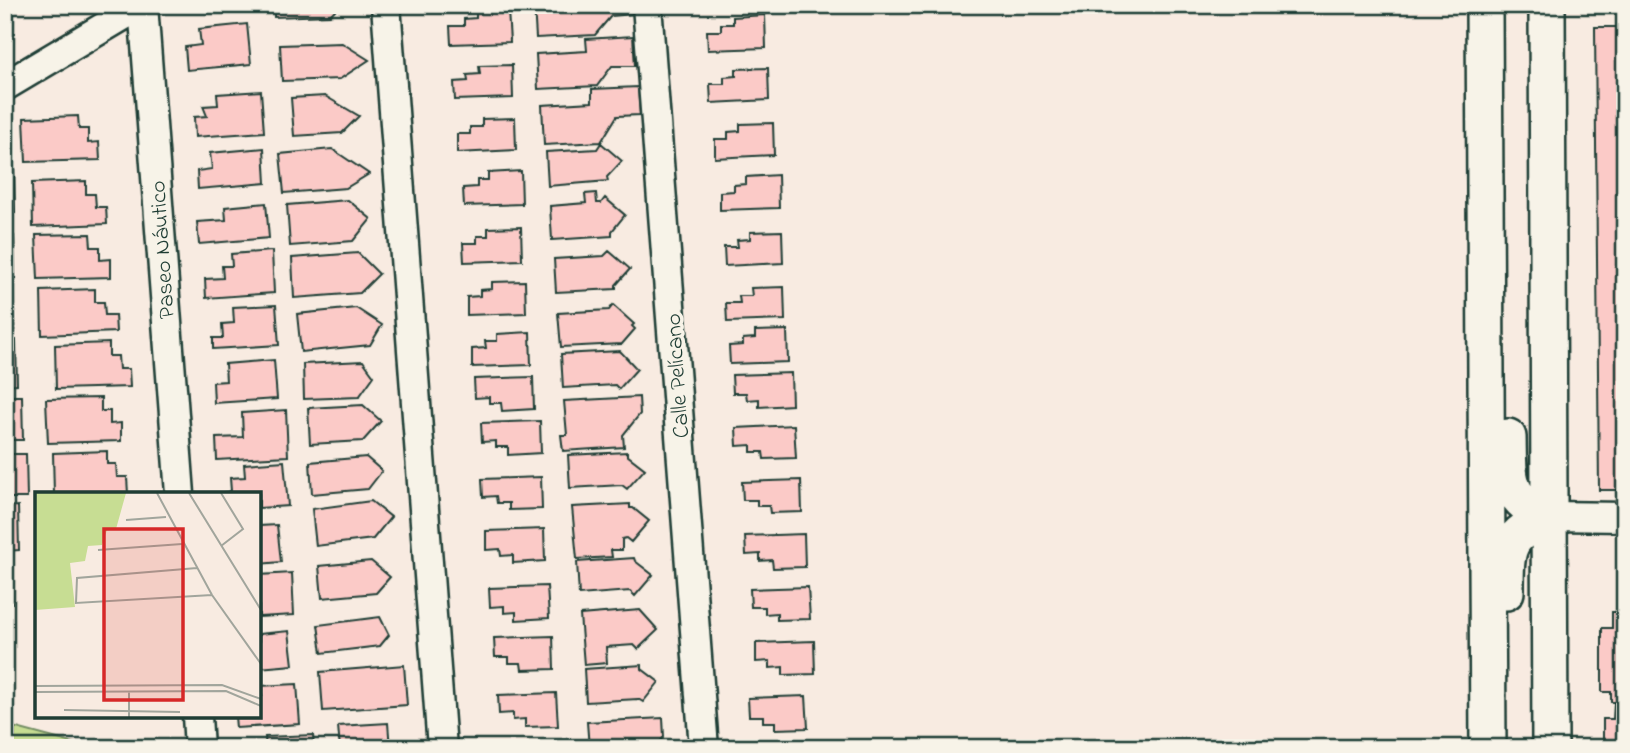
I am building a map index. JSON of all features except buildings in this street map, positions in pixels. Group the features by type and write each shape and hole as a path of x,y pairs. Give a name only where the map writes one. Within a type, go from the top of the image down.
{"street":[{"path":"5,86 142,5"},
{"name":"Paseo Náutico","path":"142,5 180,492"},
{"path":"386,5 442,748"},
{"name":"Calle Pelícano","path":"647,5 704,748"},
{"path":"1484,5 1488,748"},
{"path":"1547,5 1550,748"},
{"path":"1486,281 1503,311 1509,480 1519,499 1530,510 1550,516 1625,517"},
{"path":"1488,712 1501,677 1506,647 1506,557 1517,535 1531,524 1550,516"},
{"path":"197,718 199,748"}],"green space":[{"path":"5,693 9,726 91,748 5,748"}]}
